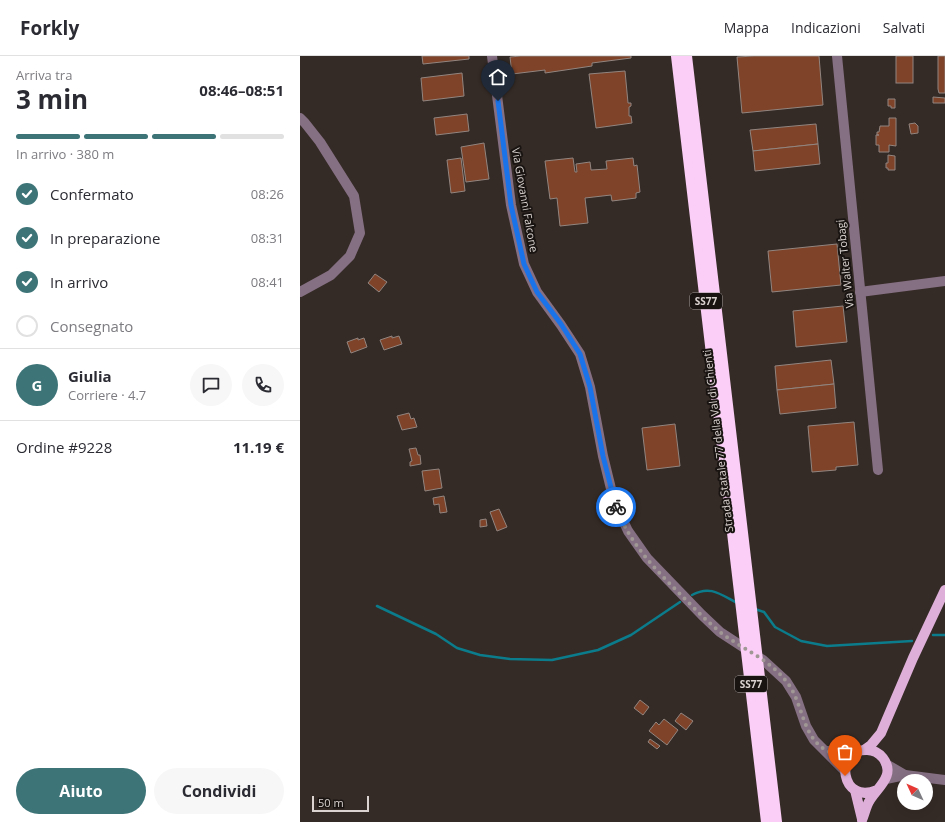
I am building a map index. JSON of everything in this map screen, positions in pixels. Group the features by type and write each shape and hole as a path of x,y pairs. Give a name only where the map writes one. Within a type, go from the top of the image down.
{"highway":[{"name":"Strada Statale 77 della Val di Chienti","path":"677,56 739,546 776,822"},
{"name":"Strada Statale 77 della Val di Chienti","path":"686,56 767,822"}],"main road":[{"path":"877,790 866,793 855,790 847,782 844,771 849,759 871,745 881,733 912,658 945,590"},
{"path":"880,755 881,733"},
{"path":"861,750 875,752 880,755 886,764 886,779 869,801 863,821"},
{"path":"855,790 863,821"}],"street":[{"name":"Via Giovanni Falcone","path":"492,56 511,205 524,264 537,292 561,324 580,354 590,387 603,456 614,501 628,531 647,558 702,615 720,632 763,660 786,681 796,697 806,726 814,740 844,771"},
{"name":"Via Walter Tobagi","path":"837,56 878,470"},
{"path":"300,118 306,122 320,142 354,196 360,233 350,256 331,275 300,292"},
{"path":"860,292 945,281"},
{"path":"824,750 845,755 861,750"},
{"path":"886,764 903,774"},
{"path":"886,779 897,777"},
{"path":"933,778 945,780"}],"building":[{"path":"422,56 469,56 469,59 423,64"},
{"path":"631,56 631,58 592,63 592,66 545,73 545,70 512,74 510,57"},
{"path":"819,56 823,105 742,113 737,57"},
{"path":"896,56 913,56 913,83 896,83"},
{"path":"938,56 945,56 945,93 939,93 938,89"},
{"path":"625,71 628,103 631,103 631,106 629,107 629,116 631,116 632,123 596,128 589,74"},
{"path":"462,73 464,96 423,101 421,78"},
{"path":"933,97 945,98 945,103 933,103"},
{"path":"888,99 895,99 895,108 888,106"},
{"path":"467,114 469,131 436,135 434,118"},
{"path":"889,118 896,118 896,146 889,145 889,152 879,152 879,145 876,145 880,126 889,126"},
{"path":"915,123 918,126 918,133 911,134 909,124"},
{"path":"816,124 818,144 753,151 750,130"},
{"path":"484,143 489,179 466,182 461,147"},
{"path":"818,144 820,164 755,171 753,151"},
{"path":"888,155 895,156 895,170 888,170 888,168 886,168 886,163 888,163"},
{"path":"461,158 465,191 451,193 447,160"},
{"path":"573,158 575,172 577,172 576,164 590,162 591,170 607,169 606,161 633,158 634,166 637,165 640,192 636,193 636,198 612,201 611,195 585,198 588,223 560,226 557,198 550,199 545,161"},
{"path":"837,244 841,285 772,292 768,251"},
{"path":"375,274 387,282 379,292 368,283"},
{"path":"843,306 847,342 796,347 793,311"},
{"path":"392,336 392,338 399,336 402,344 384,350 380,340"},
{"path":"358,338 358,340 364,338 367,347 351,353 347,342"},
{"path":"831,360 834,384 777,390 775,366"},
{"path":"834,384 836,408 780,414 777,390"},
{"path":"409,413 411,419 414,418 417,427 402,430 397,416"},
{"path":"854,422 858,465 836,467 836,470 812,472 808,426"},
{"path":"675,424 680,466 647,470 642,428"},
{"path":"416,448 418,455 420,455 421,464 410,466 410,462 412,461 409,449"},
{"path":"439,469 442,488 425,491 422,471"},
{"path":"444,496 447,512 440,513 439,504 434,505 433,498"},
{"path":"499,509 507,527 497,531 490,512"},
{"path":"486,519 487,526 480,527 480,520"},
{"path":"640,700 649,707 643,715 634,708"},
{"path":"681,713 693,721 686,730 675,721"},
{"path":"664,719 678,730 667,745 649,731 656,722 659,725"},
{"path":"650,739 660,746 657,749 648,742"}],"waterway":[{"path":"692,595 698,592 710,591 720,594 737,603"},
{"path":"377,606 436,634 457,648 480,655 510,659 552,660 598,650 631,635 680,602"},
{"path":"755,609 764,612 775,627 801,641 827,646 912,641"},
{"path":"933,635 945,635"}],"way so far":[{"path":"616,507 628,531 647,558 676,589 720,632 763,660 786,681 796,697 806,726 814,740 824,750 836,754 845,755 859,751 853,754 846,764 844,771 845,776"}],"route":[{"path":"498,101 511,205 524,264 537,292 561,324 580,354 590,387 603,456 616,507"}]}
